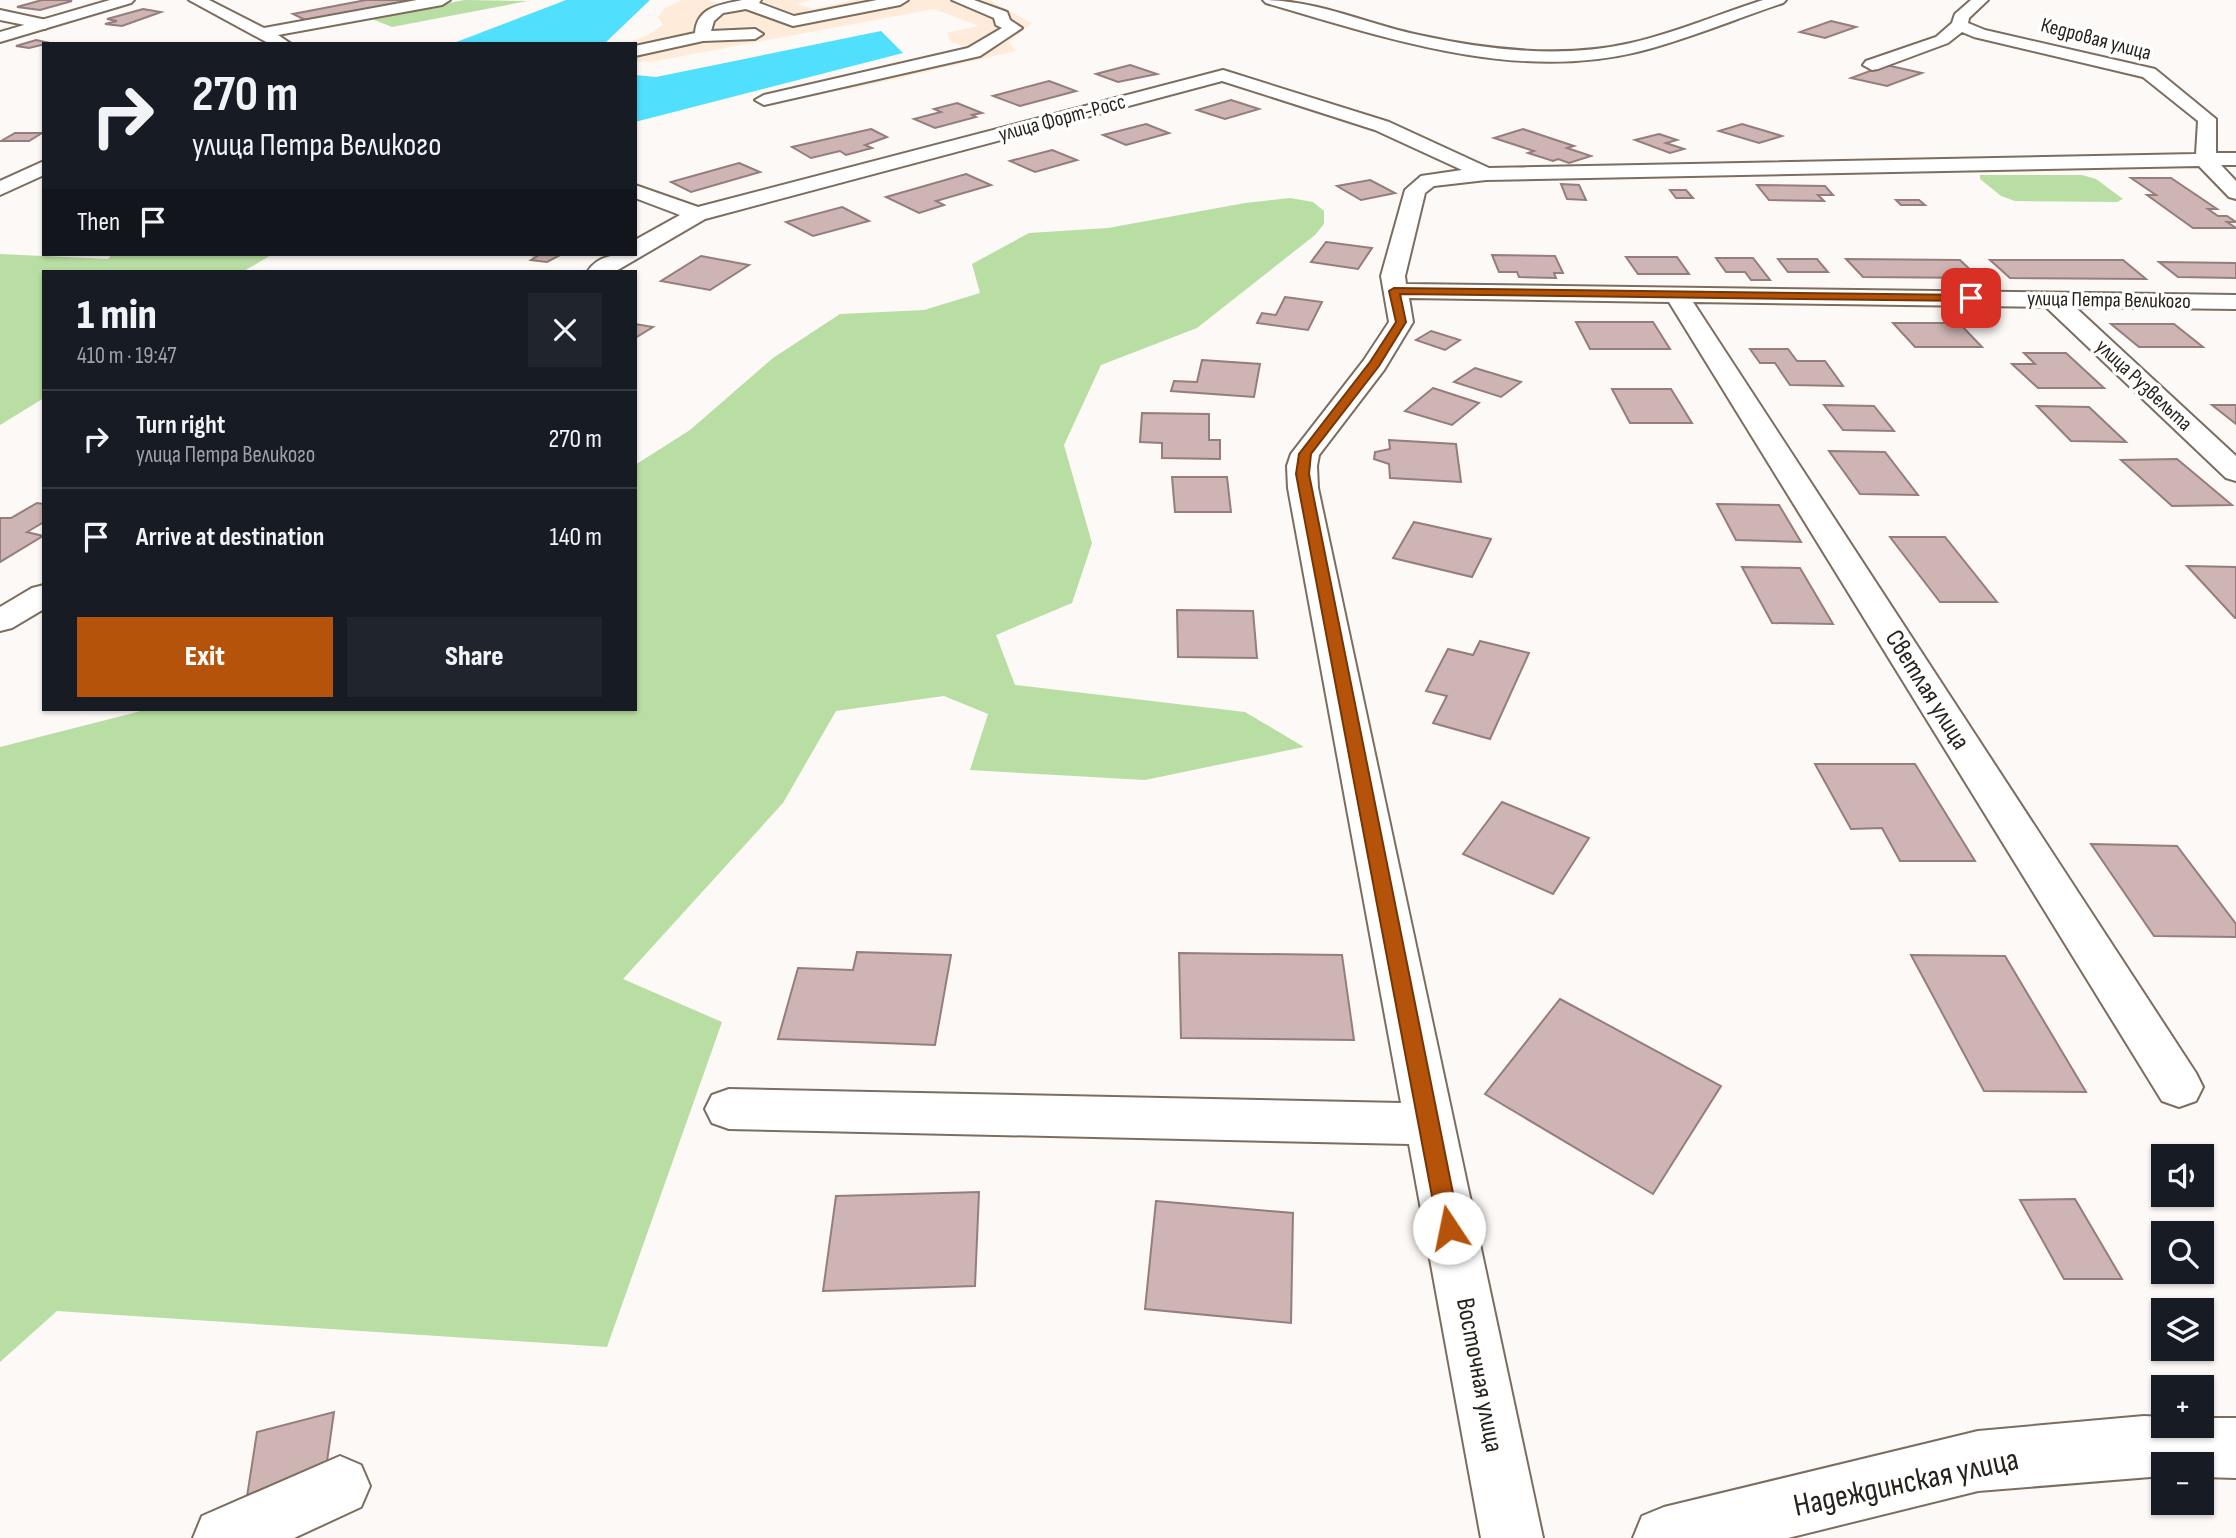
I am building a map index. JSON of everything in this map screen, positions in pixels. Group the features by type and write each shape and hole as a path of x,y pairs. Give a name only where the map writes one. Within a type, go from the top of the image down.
{"street":[{"path":"0,37 126,0"},
{"path":"197,0 269,40 442,0"},
{"path":"703,32 712,10 726,3 751,2 793,20 900,0"},
{"path":"764,100 974,52 1014,28 1002,22 1001,15 960,0"},
{"path":"1271,0 1395,35 1474,52 1575,57 1634,48 1778,0"},
{"path":"1872,65 1942,40 1960,25 1961,17 1980,0"},
{"path":"218,10 243,8"},
{"path":"0,15 45,24"},
{"name":"Кедровая улица","path":"1960,25 1980,34 2149,73 2207,120 2206,161"},
{"path":"685,26 703,32"},
{"path":"648,45 703,32 755,34"},
{"name":"улица Форт-Росс","path":"637,249 697,214 1223,75 1382,126 1486,174"},
{"name":"Восточная улица","path":"1512,1538 1303,488 1302,466 1305,454 1375,364 1401,322 1393,276 1415,190 1429,180 1486,174 2236,159"},
{"path":"2206,161 2236,193"},
{"path":"0,189 42,168"},
{"path":"637,192 697,214"},
{"path":"602,270 626,256"},
{"name":"улица Петра Великого","path":"1394,291 2236,302"},
{"name":"Светлая улица","path":"1676,294 2179,1087"},
{"name":"улица Рузвельта","path":"2052,299 2236,472"},
{"path":"729,1109 1428,1124"},
{"name":"Надеждинская улица","path":"1664,1538 1978,1461 2144,1446 2236,1448"},
{"path":"224,1538 340,1486"}],"shaded area":[{"path":"682,0 707,0 720,4 740,0 811,0 797,4 814,9 855,0 989,0 1032,23 1009,42 1016,51 847,90 833,83 975,50 951,42 947,33 979,26 934,9 650,62 637,61 637,42 630,42 663,25 658,17 665,8"}],"green space":[{"path":"464,0 528,1 392,27 372,19"},
{"path":"1980,175 2082,175 2096,179 2123,199 2117,202 2015,201 2001,196 1980,179"},
{"path":"1290,198 1313,202 1324,211 1324,224 1315,235 1197,328 1101,365 1064,445 1092,543 1072,603 996,635 1015,685 1245,712 1304,747 1145,780 970,770 988,714 944,696 836,711 783,803 623,979 722,1022 607,1347 57,1311 0,1362 0,747 141,711 637,711 637,464 690,430 773,358 840,314 924,310 980,293 972,264 1029,233 1108,228 1245,203"},
{"path":"0,254 108,259 110,256 270,256 246,270 42,270 42,399 0,425"}],"water":[{"path":"566,0 650,0 606,42 456,42"},
{"path":"881,31 903,53 637,121 637,75 656,77"}],"building":[{"path":"42,0 72,1 40,10 17,7"},
{"path":"366,0 414,0 305,20 293,14"},
{"path":"143,9 161,12 122,26 105,24 117,21 107,19"},
{"path":"1831,21 1856,27 1825,38 1800,32"},
{"path":"36,40 45,42 29,48 16,46"},
{"path":"1130,65 1157,74 1118,82 1096,74"},
{"path":"1886,65 1922,73 1887,86 1851,78"},
{"path":"1049,81 1076,91 1020,106 993,96"},
{"path":"1231,100 1259,109 1225,119 1197,110"},
{"path":"957,103 982,113 935,128 914,119 941,112 934,109"},
{"path":"1146,124 1169,133 1126,145 1103,135"},
{"path":"1742,124 1782,136 1759,143 1719,131"},
{"path":"871,129 887,137 865,145 872,148 846,155 840,151 811,158 792,147"},
{"path":"1523,129 1574,146 1567,148 1591,156 1569,163 1558,159 1553,161 1528,153 1534,151 1494,138"},
{"path":"15,133 42,133 29,141 1,141"},
{"path":"1659,134 1677,140 1666,143 1684,149 1670,153 1635,140"},
{"path":"1052,150 1077,160 1035,172 1010,161"},
{"path":"739,163 760,172 691,192 671,182"},
{"path":"966,174 991,185 936,201 944,205 919,213 886,197"},
{"path":"2131,178 2171,178 2217,209 2208,209 2218,216 2227,216 2236,222 2227,222 2236,228 2193,228 2147,195 2156,195"},
{"path":"1370,180 1395,193 1361,200 1337,186"},
{"path":"1561,184 1579,185 1586,200 1567,199"},
{"path":"1757,185 1825,186 1833,195 1818,195 1824,201 1769,200"},
{"path":"1670,190 1686,190 1693,198 1676,198"},
{"path":"1896,200 1919,200 1925,205 1901,205"},
{"path":"842,207 869,221 813,236 786,222"},
{"path":"1326,242 1372,248 1358,269 1311,262"},
{"path":"1492,255 1555,256 1563,273 1554,273 1556,278 1519,277 1517,272 1499,272"},
{"path":"537,256 558,256 547,262 531,260"},
{"path":"701,256 749,265 710,290 661,281"},
{"path":"1626,257 1677,257 1689,274 1638,274"},
{"path":"1716,258 1753,258 1770,280 1751,280 1745,272 1726,272"},
{"path":"1778,259 1817,259 1828,272 1788,272"},
{"path":"1846,259 1960,260 1979,278 1863,277"},
{"path":"1990,260 2123,260 2146,279 2010,278"},
{"path":"2159,262 2236,263 2236,278 2178,277"},
{"path":"1285,297 1322,302 1308,330 1257,323 1262,313 1276,315"},
{"path":"1576,322 1653,322 1670,349 1590,349"},
{"path":"1893,323 1959,323 1982,347 1915,347"},
{"path":"637,324 653,327 637,337"},
{"path":"2111,324 2174,324 2203,347 2139,347"},
{"path":"1431,331 1460,340 1445,350 1416,340"},
{"path":"1750,349 1788,349 1797,361 1825,361 1843,386 1790,385 1775,363 1760,363"},
{"path":"2024,353 2066,353 2104,388 2038,388 2012,364 2035,364"},
{"path":"1202,360 1260,364 1254,397 1171,391 1174,381 1197,382"},
{"path":"1475,368 1521,382 1501,397 1454,382"},
{"path":"1433,388 1479,403 1452,425 1405,411"},
{"path":"1612,389 1671,389 1692,423 1630,423"},
{"path":"1824,405 1874,406 1894,431 1843,430"},
{"path":"2212,405 2236,405 2236,424"},
{"path":"2037,406 2089,407 2126,442 2071,441"},
{"path":"1142,413 1209,414 1209,440 1220,440 1220,459 1162,458 1162,443 1140,442"},
{"path":"1389,440 1456,444 1461,482 1390,478 1389,464 1374,459 1375,452 1390,449"},
{"path":"1829,451 1885,452 1918,495 1860,494"},
{"path":"2177,459 2232,505 2172,506 2121,460"},
{"path":"1172,477 1227,477 1231,512 1175,512"},
{"path":"37,503 42,504 42,523 27,532 42,537 0,562 0,518 11,518"},
{"path":"1717,504 1779,505 1801,542 1736,540"},
{"path":"1414,522 1491,539 1472,577 1393,558"},
{"path":"1890,537 1945,537 1997,602 1940,602"},
{"path":"2187,566 2236,567 2236,618 2235,618"},
{"path":"1742,567 1800,568 1833,624 1772,623"},
{"path":"1177,610 1253,611 1257,658 1178,657"},
{"path":"1480,641 1529,653 1490,739 1433,723 1447,696 1426,691 1448,649 1473,655"},
{"path":"1815,764 1915,764 1975,861 1900,861 1882,828 1851,829"},
{"path":"1502,802 1589,838 1553,894 1463,854"},
{"path":"2091,844 2177,846 2236,924 2236,937 2154,936"},
{"path":"857,952 951,955 935,1045 778,1039 798,968 853,970"},
{"path":"1179,953 1342,955 1354,1040 1181,1038"},
{"path":"1911,955 2005,956 2086,1092 1984,1091"},
{"path":"1560,999 1721,1086 1653,1194 1485,1094"},
{"path":"979,1192 975,1286 823,1291 836,1196"},
{"path":"2075,1199 2122,1279 2064,1279 2020,1200"},
{"path":"1156,1201 1293,1213 1291,1323 1145,1309"},
{"path":"334,1412 324,1483 246,1503 257,1432"}],"route":[{"path":"1449,1228 1303,488 1302,466 1305,454 1375,364 1401,322 1394,291 1971,298"}]}
